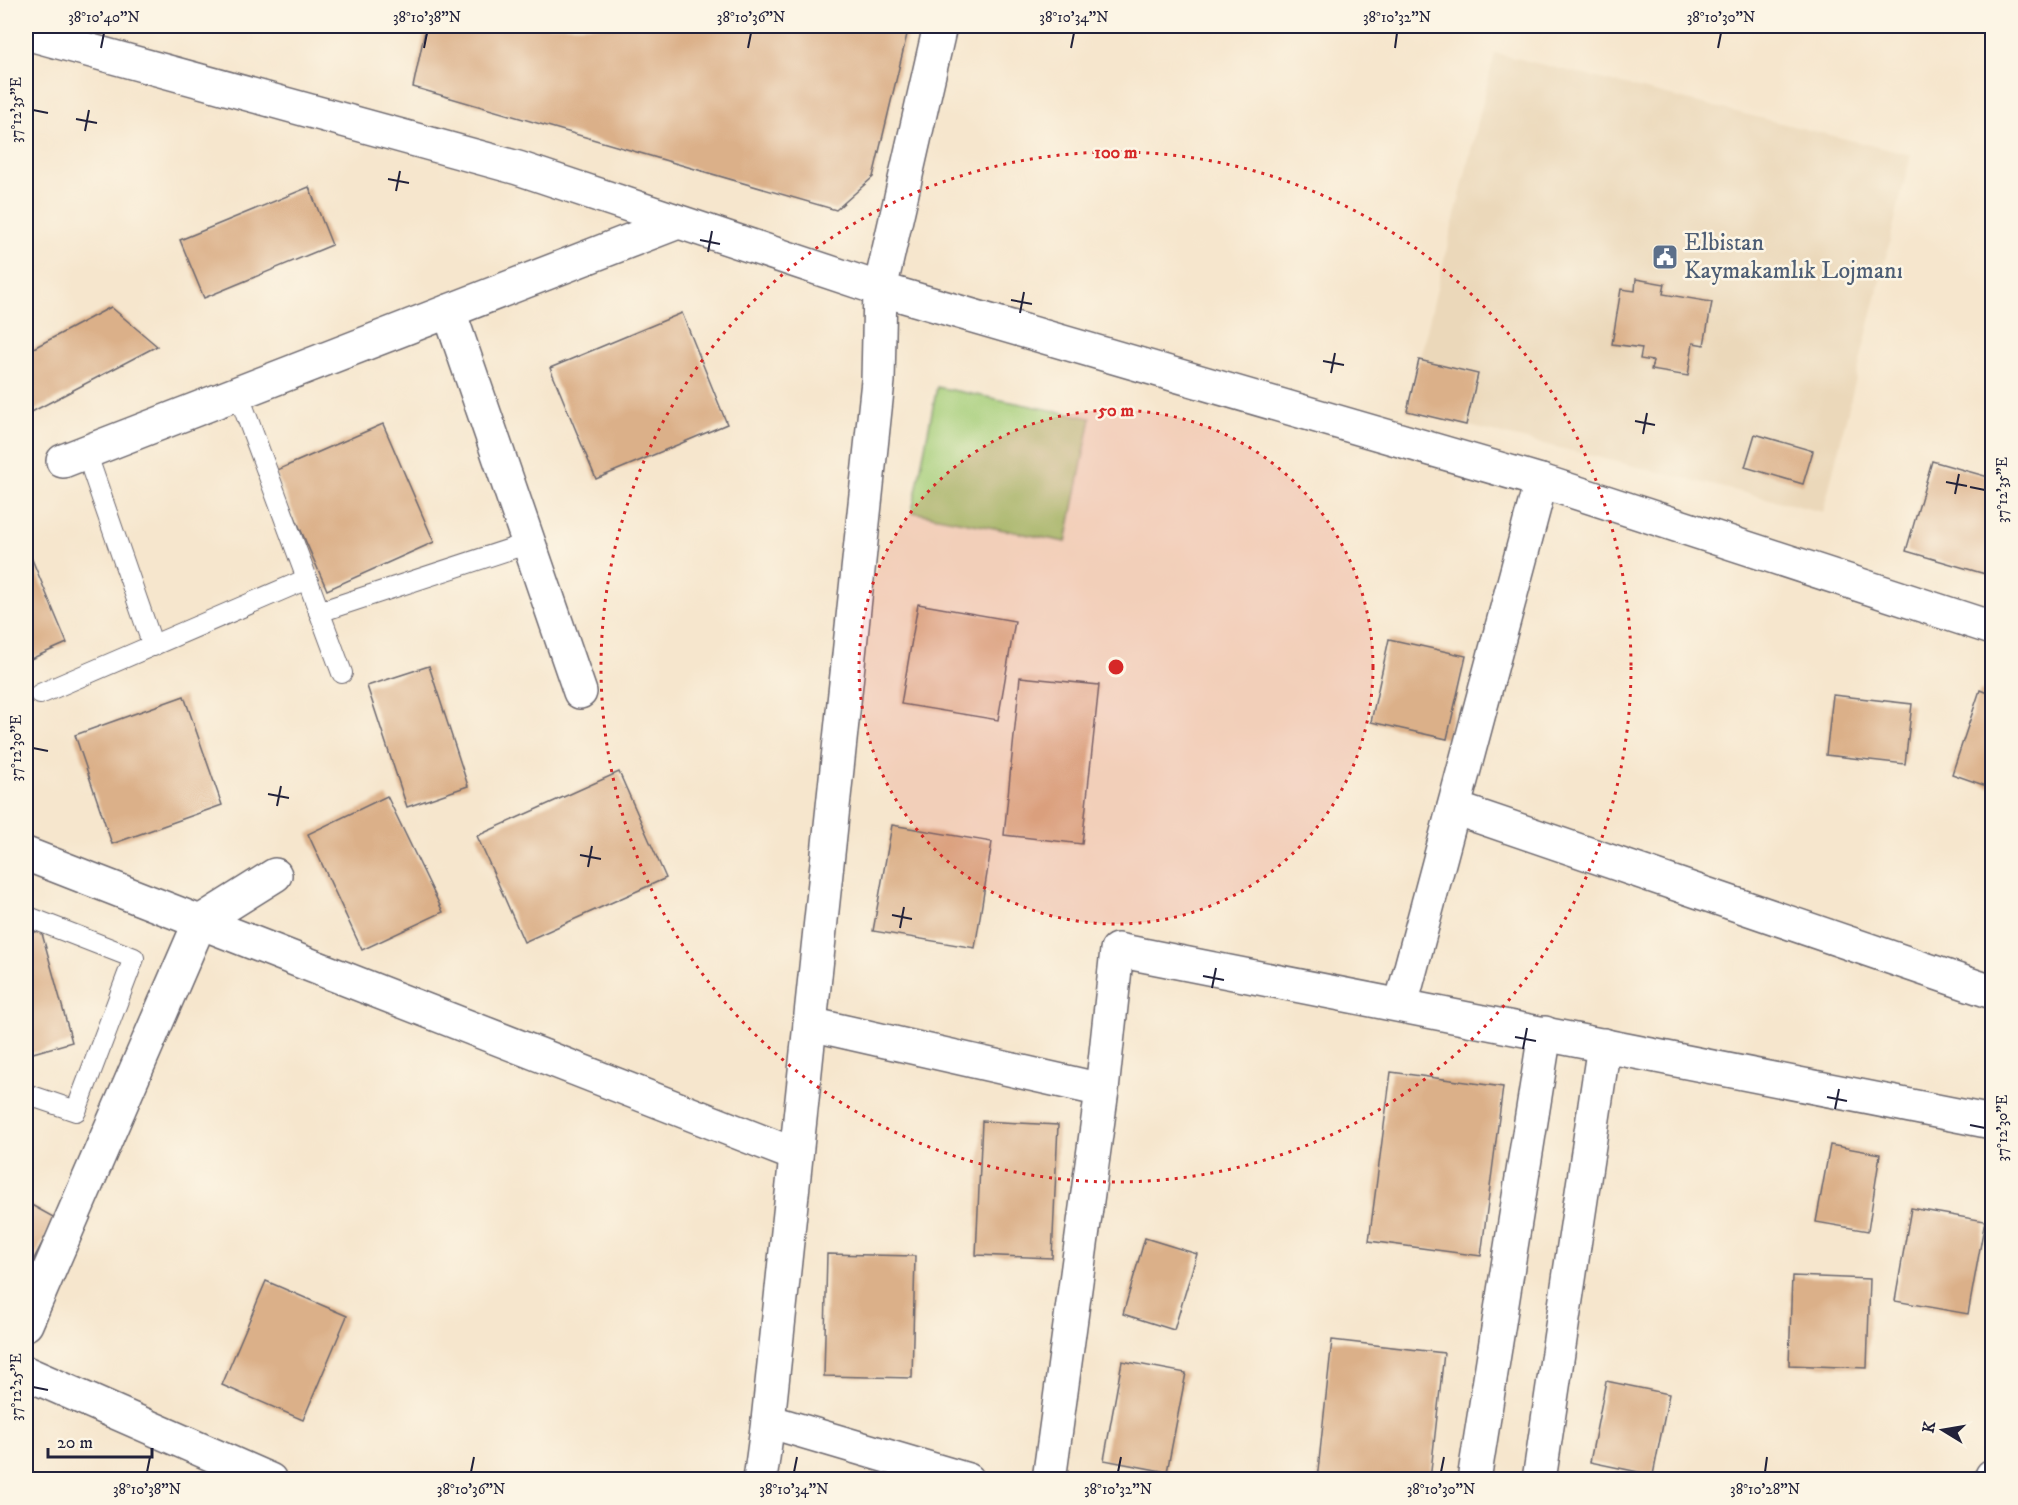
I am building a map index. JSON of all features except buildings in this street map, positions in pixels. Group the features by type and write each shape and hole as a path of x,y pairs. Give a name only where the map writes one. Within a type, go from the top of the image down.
{"street":[{"path":"760,1479 878,381 880,289 940,26"},
{"path":"26,33 518,168 880,289 1540,481 1992,628"},
{"path":"74,457 678,222"},
{"path":"449,311 580,692"},
{"path":"1401,1005 1540,481"},
{"path":"1454,808 1992,992"},
{"path":"26,854 796,1155"},
{"path":"26,1324 200,922 275,875"},
{"path":"1049,1479 1102,1090 1117,950 1992,1122"},
{"path":"810,1024 1102,1090"},
{"path":"1474,1479 1545,1033"},
{"path":"1539,1479 1604,1045"},
{"path":"26,1373 270,1479"},
{"path":"768,1421 969,1479"}],"lane":[{"path":"238,393 342,673"},
{"path":"74,457 153,646"},
{"path":"319,612 529,543"},
{"path":"40,694 307,579"},
{"path":"26,916 134,958 76,1111 26,1094"}],"shaded area":[{"name":"Elbistan Kaymakamlık Lojmanı","path":"1495,53 1911,155 1823,512 1407,411"}],"green space":[{"path":"937,387 1091,418 1066,542 912,512"}],"place":[{"name":"Elbistan Kaymakamlık Lojmanı","path":"1665,257"}]}
